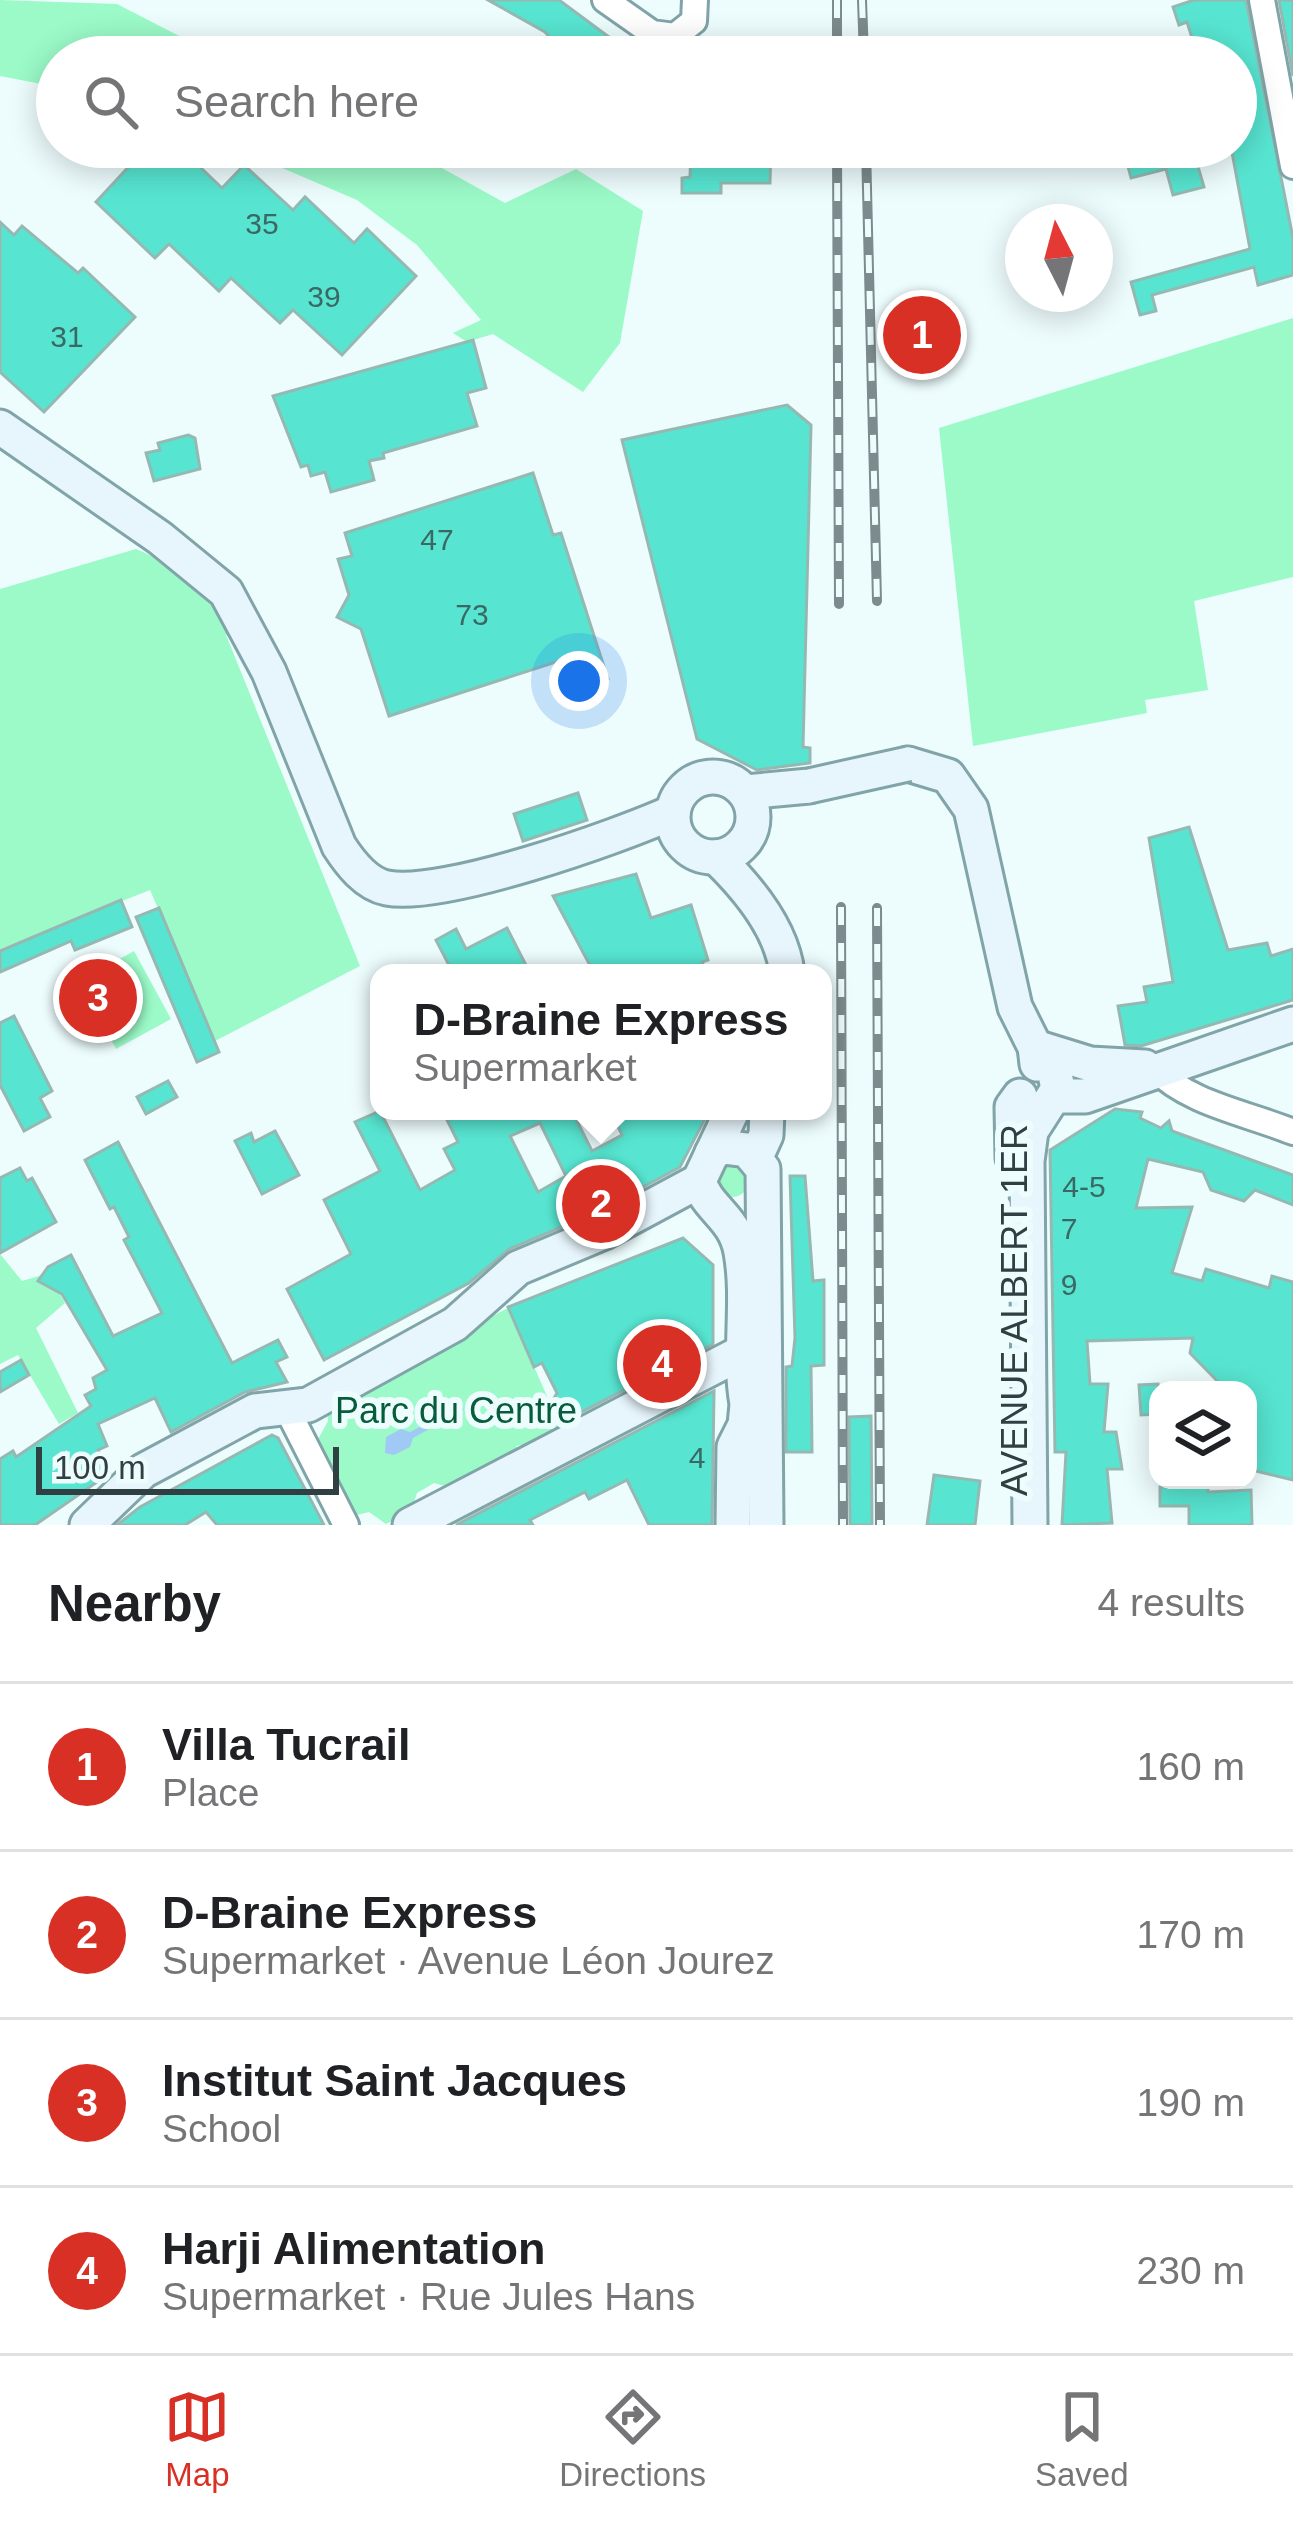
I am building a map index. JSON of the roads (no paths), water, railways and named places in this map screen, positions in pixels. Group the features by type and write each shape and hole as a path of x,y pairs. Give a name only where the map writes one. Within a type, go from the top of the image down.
{"street":[{"path":"605,0 652,33 675,36 694,21 695,0"},
{"path":"1262,0 1293,166"},
{"path":"0,427 160,538 226,592 269,672 339,847 353,867 382,888 420,890 675,823"},
{"path":"785,964 781,946 749,892 740,828 728,779 707,777 682,792 675,823 694,852 740,828 809,795 908,774 935,795 960,826 1011,1052 1038,1079 1085,1096 1154,1068 1293,1024"},
{"path":"1199,1055 1224,1103"},
{"path":"1038,1079 1090,1064 1154,1068 1177,1091 1224,1103 1293,1132"},
{"name":"AVENUE ALBERT 1ER","path":"1013,1525 1012,1107 1038,1079"},
{"name":"AVENUE ALBERT 1ER","path":"1030,1525 1027,1161 1038,1079"},
{"path":"728,1120 706,1167 703,1194 724,1210 741,1254 754,1347 766,1525"},
{"path":"733,1525 734,1447 746,1425 754,1347 764,1182 756,1157 767,1120"},
{"path":"87,1525 143,1471 255,1411 288,1411 455,1324 518,1268 604,1232 735,1146 756,1157"},
{"path":"724,1210 745,1209 760,1195"},
{"path":"410,1525 754,1347"},
{"path":"288,1411 346,1525"}],"water":[{"path":"461,1405 464,1410 413,1438 410,1447 394,1455 385,1453 386,1437 401,1429 410,1432"}],"railway":[{"path":"837,0 837,36"},
{"path":"862,0 863,36"},
{"path":"837,168 839,604"},
{"path":"867,168 877,601"},
{"path":"841,907 843,1525"},
{"path":"877,908 880,1525"}],"place":[{"name":"Villa Tucrail","path":"922,335"},
{"name":"Institut Saint Jacques","path":"98,998"},
{"name":"D-Braine Express","path":"601,1204"},
{"name":"Harji Alimentation","path":"662,1364"}],"park label":[{"name":"Parc du Centre","path":"456,1410"}]}
